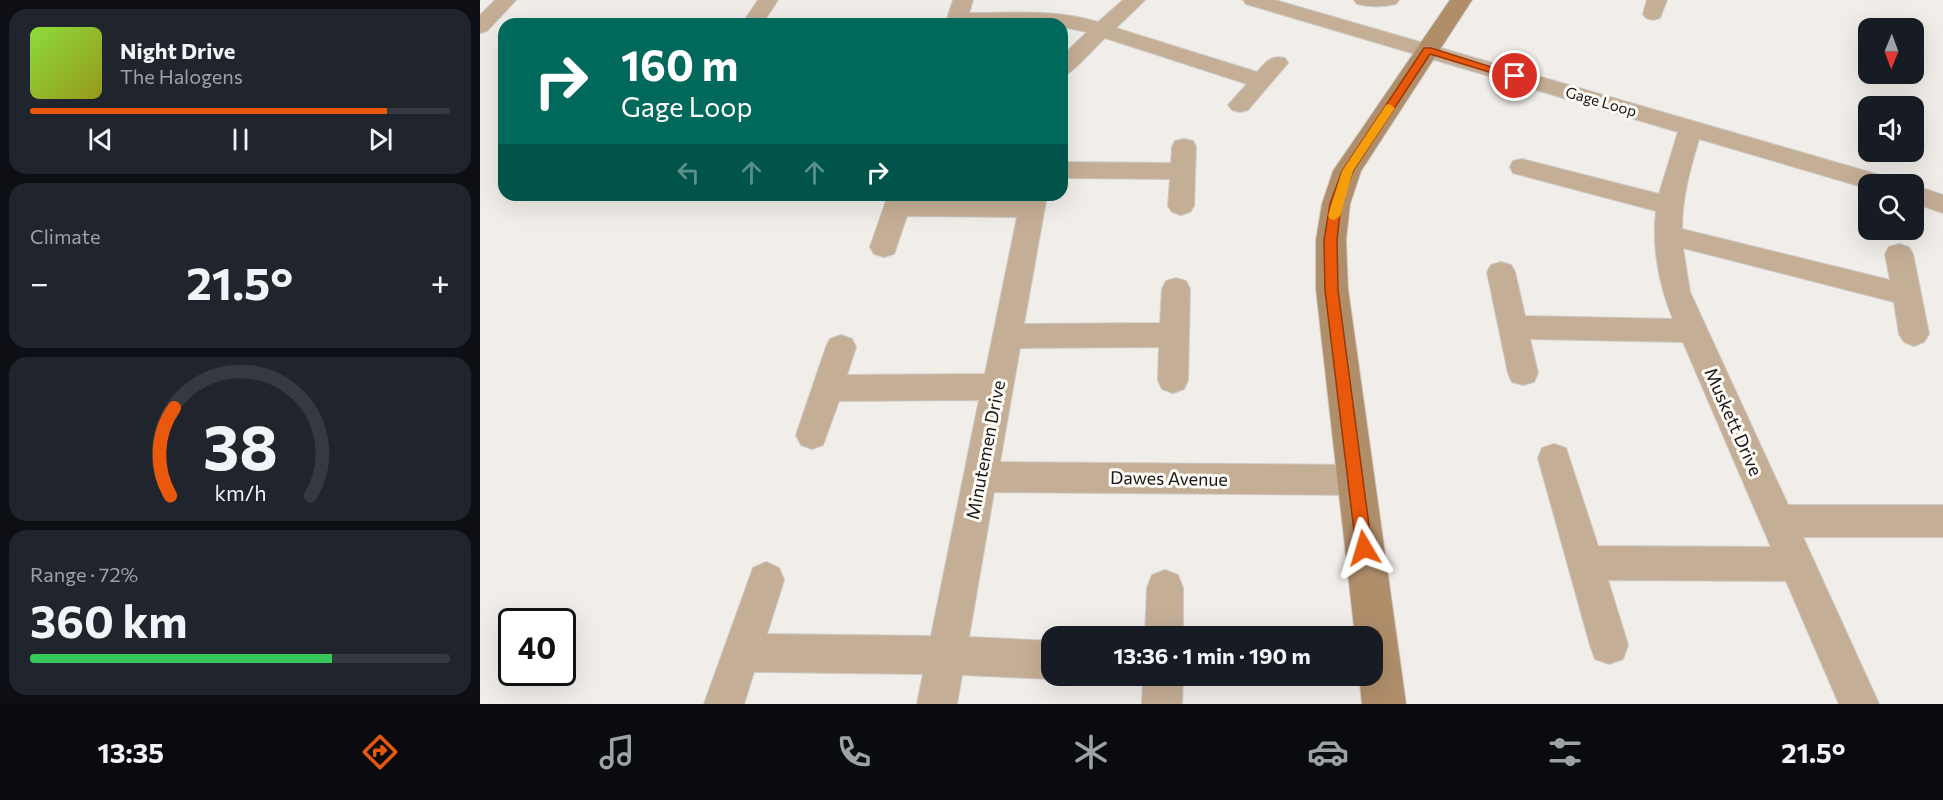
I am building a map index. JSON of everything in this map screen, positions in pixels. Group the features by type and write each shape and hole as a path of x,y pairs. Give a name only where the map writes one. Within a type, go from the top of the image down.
{"street":[{"path":"480,27 506,0"},
{"path":"756,18 768,0"},
{"path":"957,18 963,0"},
{"path":"1068,62 1135,0"},
{"name":"Gage Loop","path":"1253,0 1858,177"},
{"path":"1364,0 1389,0"},
{"path":"1383,704 1332,290 1330,240 1336,204 1347,171 1461,0"},
{"path":"1068,21 1261,81"},
{"path":"480,27 498,27"},
{"path":"1240,105 1277,63"},
{"name":"Muskett Drive","path":"1690,128 1672,192 1669,255 1676,292 1859,704"},
{"path":"1068,169 1183,159 1181,206"},
{"path":"1522,168 1670,221 1907,296"},
{"path":"1924,197 1943,204"},
{"path":"884,247 899,201 1032,202"},
{"name":"Minutemen Drive","path":"937,704 1032,202"},
{"path":"1899,254 1914,334"},
{"path":"1501,272 1523,374"},
{"path":"1173,380 1176,288"},
{"path":"1513,327 1692,331"},
{"path":"1008,336 1175,335"},
{"path":"812,435 841,347"},
{"path":"828,388 998,387"},
{"path":"1554,458 1609,645"},
{"name":"Dawes Avenue","path":"981,477 1356,480"},
{"path":"1777,521 1943,521"},
{"path":"1585,563 1797,564"},
{"path":"724,704 766,580"},
{"path":"1164,626 1165,588"},
{"path":"741,653 947,655 1041,659"},
{"path":"1162,704 1163,686"}],"slow traffic":[{"path":"1334,216 1347,171 1389,108"}],"route":[{"path":"1364,548 1332,290 1330,240 1336,204 1347,171 1428,51 1515,76"}]}
